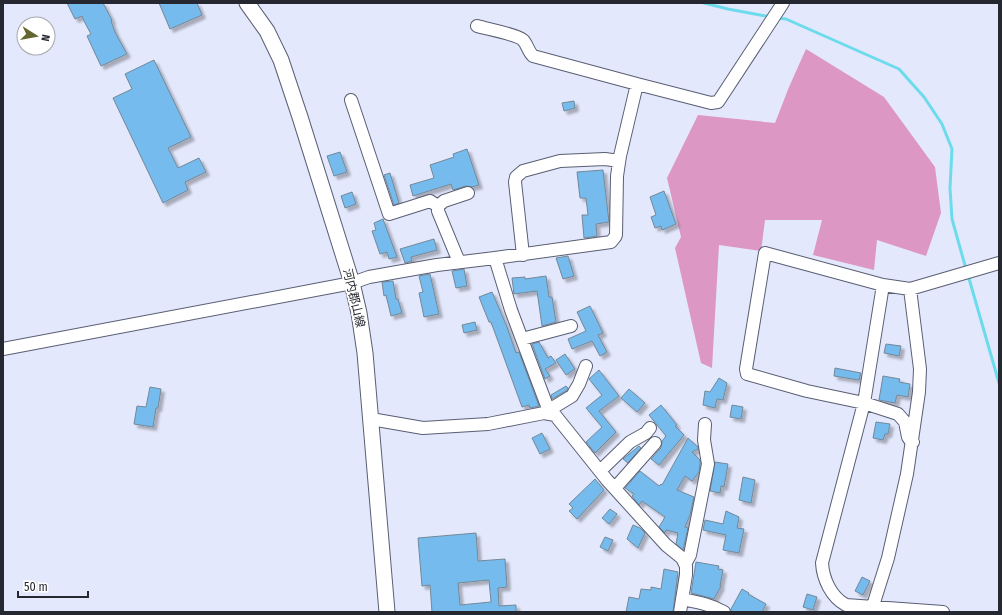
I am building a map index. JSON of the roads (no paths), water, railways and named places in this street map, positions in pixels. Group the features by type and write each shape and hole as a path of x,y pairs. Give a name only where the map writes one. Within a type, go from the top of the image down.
{"main road":[{"name":"河内郡山線","path":"247,3 267,31 281,60 303,125 352,284 359,313 365,353 387,612"}],"street":[{"path":"477,26 521,38 533,56 711,103 718,102 782,3"},
{"path":"3,349 352,284 369,276 437,265 602,244 613,240 616,235 619,161 637,84"},
{"path":"351,100 389,214 430,201 438,206"},
{"path":"523,255 515,188 515,179 518,174 560,160 604,159 619,161"},
{"path":"438,206 444,201 468,193"},
{"path":"438,206 438,211 459,262"},
{"path":"913,442 910,440 902,416 898,414 864,403 807,391 757,378 746,372 765,253 883,285 910,289 999,263"},
{"path":"494,258 511,310 550,412 615,488 666,544 682,558 685,564 686,575 680,612"},
{"path":"883,285 864,403 822,563 822,571 828,586 838,600 850,606 872,610 943,612"},
{"path":"872,610 888,558 907,474 913,442 919,392 920,369 910,289"},
{"path":"522,339 571,326"},
{"path":"371,419 423,428 488,424 550,412 572,396 579,384 586,366"},
{"path":"685,564 690,555 708,464 704,440 706,424"},
{"path":"600,471 630,442 646,433 650,428"},
{"path":"615,488 655,443"},
{"path":"682,599 716,607 724,612"}],"waterway":[{"path":"704,3 771,17"},
{"path":"776,18 786,19 899,69 924,97 942,124 952,149 950,188 952,219 966,269"},
{"path":"968,275 999,383"}]}
